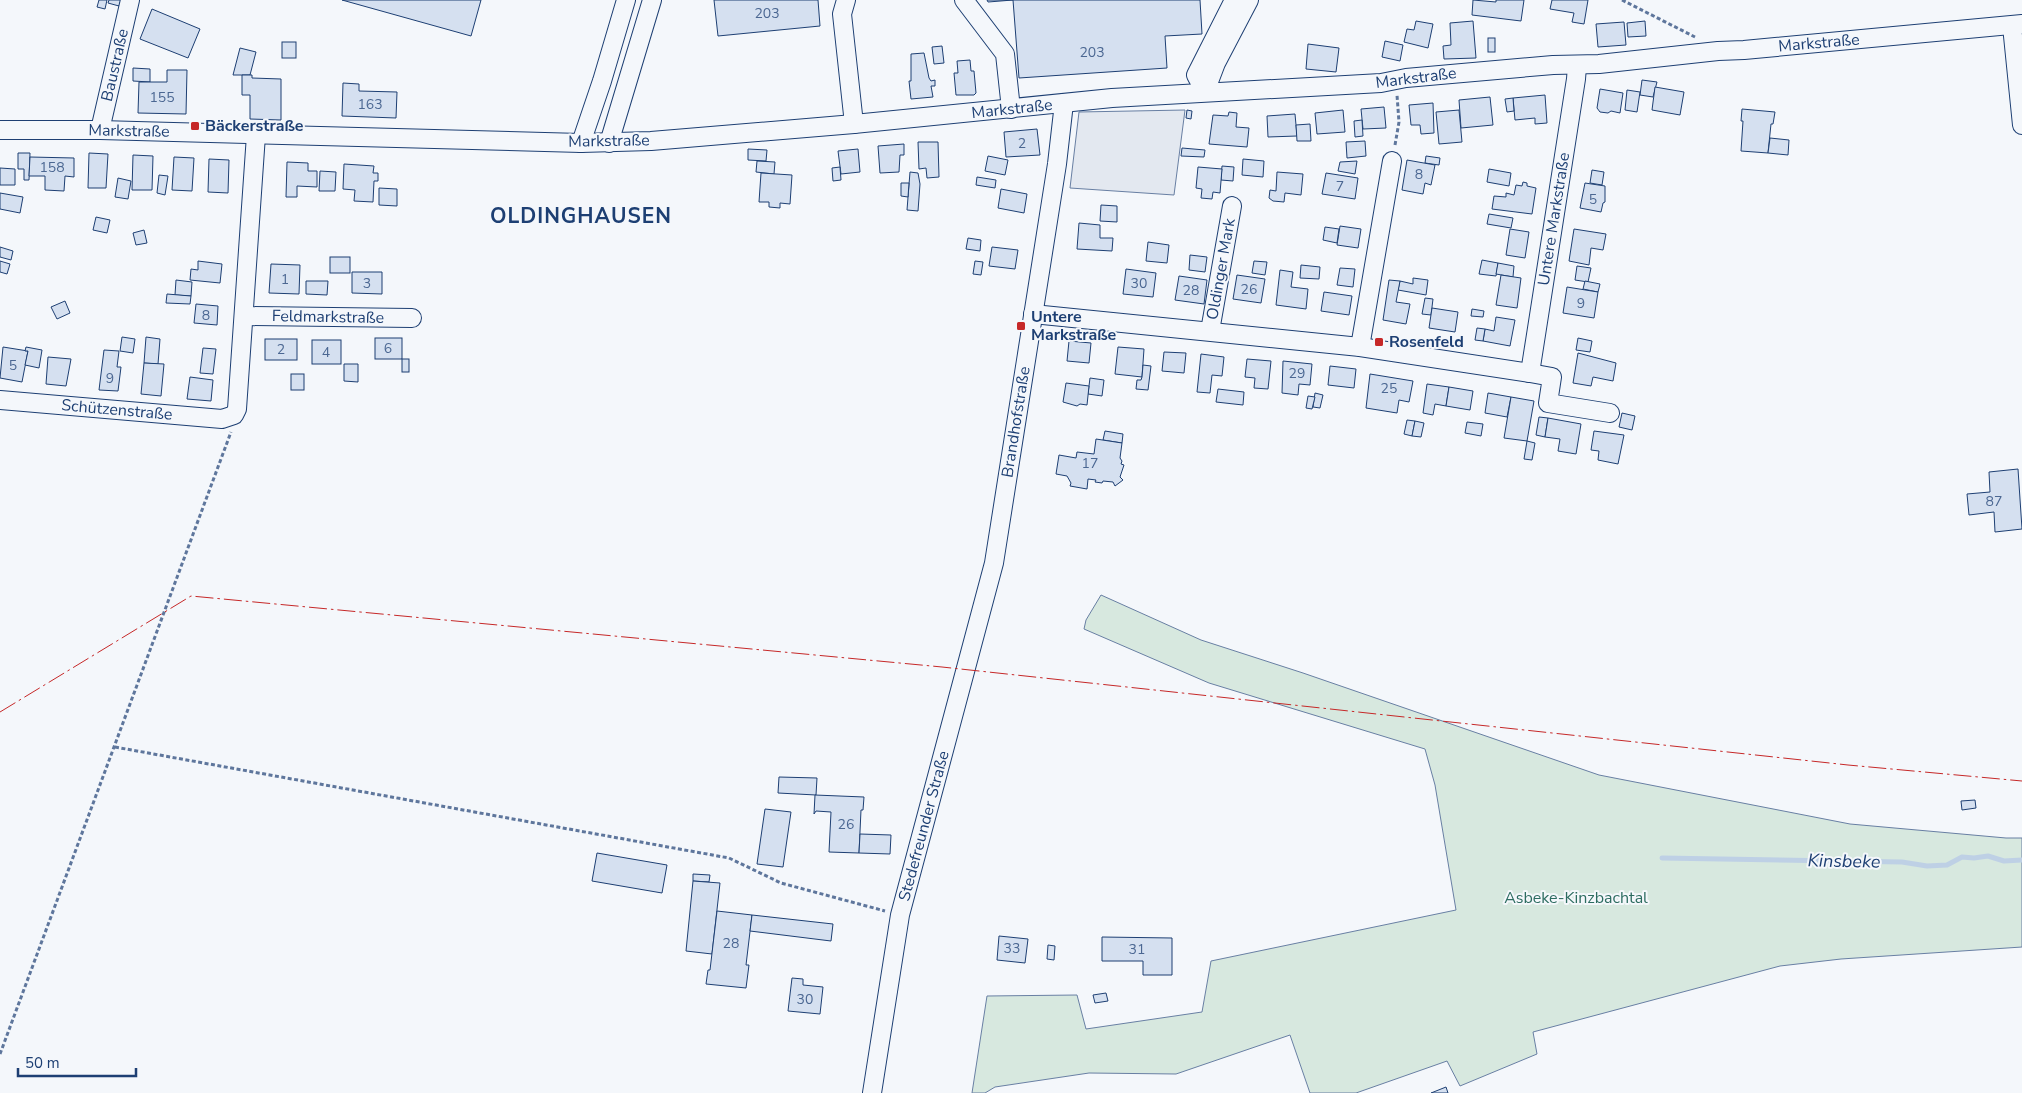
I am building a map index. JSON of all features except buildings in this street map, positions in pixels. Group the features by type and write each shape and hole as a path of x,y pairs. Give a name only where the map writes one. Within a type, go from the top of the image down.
{"street":[{"name":"Baustraße","path":"100,130 130,0"},
{"path":"581,143 626,0"},
{"path":"609,142 652,0"},
{"path":"846,0 842,14 854,124"},
{"path":"964,0 1005,54 1010,109"},
{"path":"1205,92 1196,75 1234,0"},
{"path":"1205,92 1216,63 1249,0"},
{"name":"Markstraße","path":"0,130 100,130 581,143 609,142 854,124 1064,103 1205,92 1381,84 1396,80 1553,65 1577,66 1711,52 2017,25"},
{"path":"2017,25 2022,125"},
{"name":"Untere Markstraße","path":"1530,373 1577,66"},
{"name":"Brandhofstraße","path":"994,563 1057,164 1064,103"},
{"path":"234,415 237,409 256,135"},
{"path":"1360,347 1392,161"},
{"name":"Oldinger Mark","path":"1210,332 1232,206"},
{"path":"1033,314 1360,347 1530,373 1552,377 1548,403 1610,413"},
{"name":"Feldmarkstraße","path":"244,316 412,318"},
{"name":"Schützenstraße","path":"0,400 222,419 234,415"},
{"name":"Stedefreunder Straße","path":"872,1093 900,915 994,563"}],"path":[{"path":"1622,0 1700,39 1711,52"},
{"path":"1392,161 1399,122 1396,80"},
{"path":"0,1054 234,424 234,415"},
{"path":"115,747 729,858 781,883 900,915"}],"green space":[{"name":"Asbeke-Kinzbachtal","path":"1101,595 1201,640 1303,673 1599,775 1850,824 2022,838 2022,947 1841,959 1780,966 1533,1032 1537,1054 1460,1086 1447,1061 1356,1093 1310,1093 1290,1035 1176,1074 1089,1073 995,1087 985,1093 972,1093 987,996 1077,995 1086,1029 1202,1012 1211,961 1456,910 1435,785 1425,749 1209,683 1084,629 1086,620"}],"shaded area":[{"path":"1185,110 1174,195 1070,188 1079,112"}],"waterway":[{"name":"Kinsbeke","path":"1662,858 1902,862 1927,866 1947,865 1962,857 1988,856 2004,861 2022,860"}],"power":[{"path":"0,712 191,596 942,667 1848,765 2022,781"}],"place":[{"name":"Bäckerstraße","path":"195,126"},
{"name":"Untere Markstraße","path":"1021,326"},
{"name":"Rosenfeld","path":"1379,342"}],"district":[{"name":"OLDINGHAUSEN","path":"581,216"}]}
